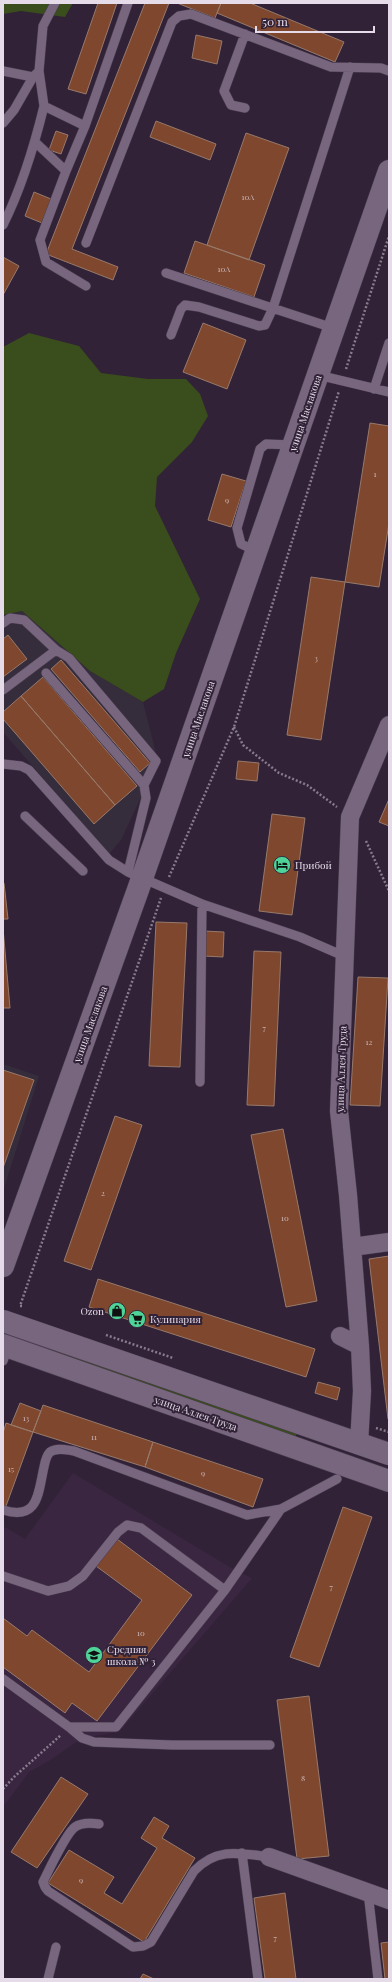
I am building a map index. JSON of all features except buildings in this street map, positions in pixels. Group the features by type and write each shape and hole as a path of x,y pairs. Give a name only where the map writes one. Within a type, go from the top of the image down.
{"street":[{"name":"улица Маслакова","path":"3,1266 135,875 256,551 389,171"},
{"name":"улица Аллея Труда","path":"358,1444 362,1391 360,1346 339,1111 346,958 350,817 389,725"},
{"path":"352,1248 389,1242"},
{"path":"3,1321 389,1454"},
{"path":"340,1336 360,1346"},
{"name":"улица Аллея Труда","path":"5,1351 389,1481"},
{"path":"269,1857 389,1900"}],"lane":[{"path":"3,225 16,200 35,142 44,106 36,74 43,26 55,3"},
{"path":"86,286 46,262 40,240 85,126 128,3"},
{"path":"86,243 172,22 179,16 190,14 331,67 381,68 389,71"},
{"path":"245,34 224,91 230,105 245,108"},
{"path":"170,335 181,308 185,305 199,307 262,326 265,325 273,308 350,67"},
{"path":"3,71 36,74"},
{"path":"3,123 14,110 36,74"},
{"path":"44,106 85,126"},
{"path":"35,142 66,171"},
{"path":"166,273 333,328"},
{"path":"374,389 389,343"},
{"path":"318,375 389,392"},
{"path":"256,551 241,544 237,528 260,449 266,444 294,445"},
{"path":"3,623 10,618 24,620 56,650 69,658 154,758 156,763 144,784"},
{"path":"3,690 56,650"},
{"path":"46,673 144,784 146,798 135,875"},
{"path":"3,764 21,766 29,770 110,860 135,875 202,904 300,937 346,958"},
{"path":"25,816 83,871"},
{"path":"200,1082 202,904"},
{"path":"3,1510 16,1514 28,1511 36,1499 46,1459 50,1452 59,1450 74,1451 247,1515 281,1509 337,1479"},
{"path":"69,1727 116,1727 225,1590 281,1509"},
{"path":"3,1576 48,1591 69,1586 83,1576 118,1532 127,1525 141,1528 225,1590"},
{"path":"3,1679 82,1738 94,1742 172,1745 270,1745"},
{"path":"99,1824 86,1823 75,1826 68,1835 43,1882 48,1892 133,1947 143,1946 152,1942 194,1871 203,1862 214,1856 242,1853 269,1857"},
{"path":"242,1853 258,1979"},
{"path":"368,1892 378,1979"},
{"path":"48,1979 56,1947"}],"path":[{"path":"234,727 243,745 279,773 307,785 350,817 369,847 389,891"},
{"path":"3,1789 14,1777 69,1727"}],"shaded area":[{"path":"22,611 90,671 143,702 158,761 121,840 109,854 3,732 3,615"},
{"path":"3,1064 39,1076 3,1192"},
{"name":"Средняя школа № 3","path":"73,1473 238,1572 252,1578 119,1732 82,1738 49,1761 29,1772 3,1807 3,1526 25,1539"}],"green space":[{"path":"3,3 73,3 65,17 21,11 3,14"},
{"path":"29,333 79,346 101,373 148,379 186,379 200,394 208,416 192,442 157,477 155,506 200,599 176,653 164,689 143,702 90,671 22,611 3,615 3,347"},
{"path":"13,1334 297,1433 295,1438 11,1338"}],"place":[{"name":"Прибой","path":"282,865"},
{"name":"Ozon","path":"117,1311"},
{"name":"Кулинария","path":"137,1319"},
{"name":"Средняя школа № 3","path":"94,1655"}]}
